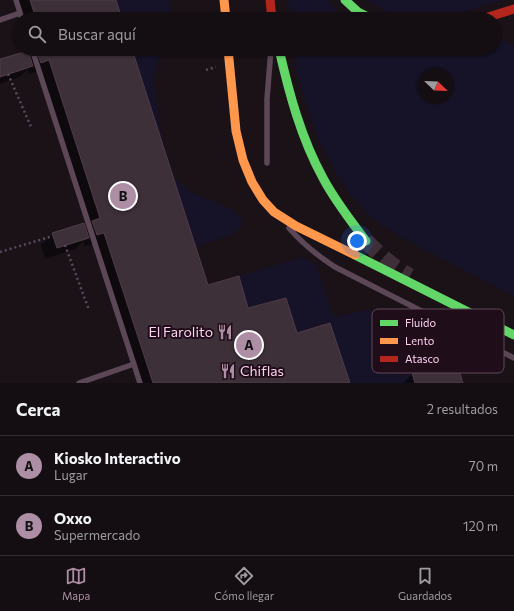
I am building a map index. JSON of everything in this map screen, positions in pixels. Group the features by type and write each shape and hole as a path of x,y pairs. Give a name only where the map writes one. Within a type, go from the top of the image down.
{"main road":[{"path":"224,0 225,12"},
{"path":"270,0 271,12"},
{"path":"345,0 358,12"},
{"path":"502,13 514,9"},
{"path":"229,56 236,130 243,160 252,182 263,200 274,212 296,226 462,309"},
{"path":"280,56 304,140 323,179 338,203 366,241"},
{"path":"504,330 514,335"}],"lane":[{"path":"16,0 20,12"},
{"path":"0,20 12,18"},
{"path":"34,56 140,383"},
{"path":"267,163 267,99 270,56"},
{"path":"274,212 294,234 324,260 418,309"},
{"path":"504,353 514,358"},
{"path":"79,383 134,364"}],"path":[{"path":"8,74 32,129"},
{"path":"0,252 53,236"},
{"path":"64,246 89,310"}],"shaded area":[{"path":"116,0 169,0 172,12 120,12"},
{"path":"288,0 328,0 337,12 289,12"},
{"path":"367,0 503,0 463,12 385,11"},
{"path":"502,39 514,46 514,296 397,235 369,216 348,192 318,139 297,76 295,56 502,56"},
{"path":"134,56 160,56 154,75 155,92 159,124 175,178 187,190 233,210 241,218 241,227 232,235 195,247"},
{"path":"303,257 316,265 334,317 371,309 372,373 396,373 398,377 412,373 415,383 350,383 330,323 297,333 248,308 239,276"}],"building":[{"path":"30,0 116,0 120,12 34,12"},
{"path":"12,56 30,56 33,66 0,77 0,59"},
{"path":"38,56 134,56 208,285 239,276 248,308 286,298 297,333 330,323 350,383 153,383 104,233 97,235 92,221 100,218 49,60 41,63"},
{"path":"84,223 89,238 57,248 52,233"},
{"path":"412,373 460,373 463,383 415,383"}],"tunnel":[{"path":"366,241 398,269 410,276"}],"traffic: fast":[{"path":"345,0 358,12"},
{"path":"281,56 296,115 315,163 343,211 366,241"},
{"path":"355,255 462,309"},
{"path":"504,330 514,335"}],"traffic: slow":[{"path":"224,0 225,12"},
{"path":"229,56 236,131 243,160 252,182 263,200 274,212 296,226 355,255"}],"traffic: jam":[{"path":"270,0 271,12"},
{"path":"502,13 514,9"}],"place":[{"name":"Oxxo","path":"123,196"},
{"name":"El Farolito","path":"225,332"},
{"name":"Kiosko Interactivo","path":"249,345"},
{"name":"Chiflas","path":"228,371"}]}
